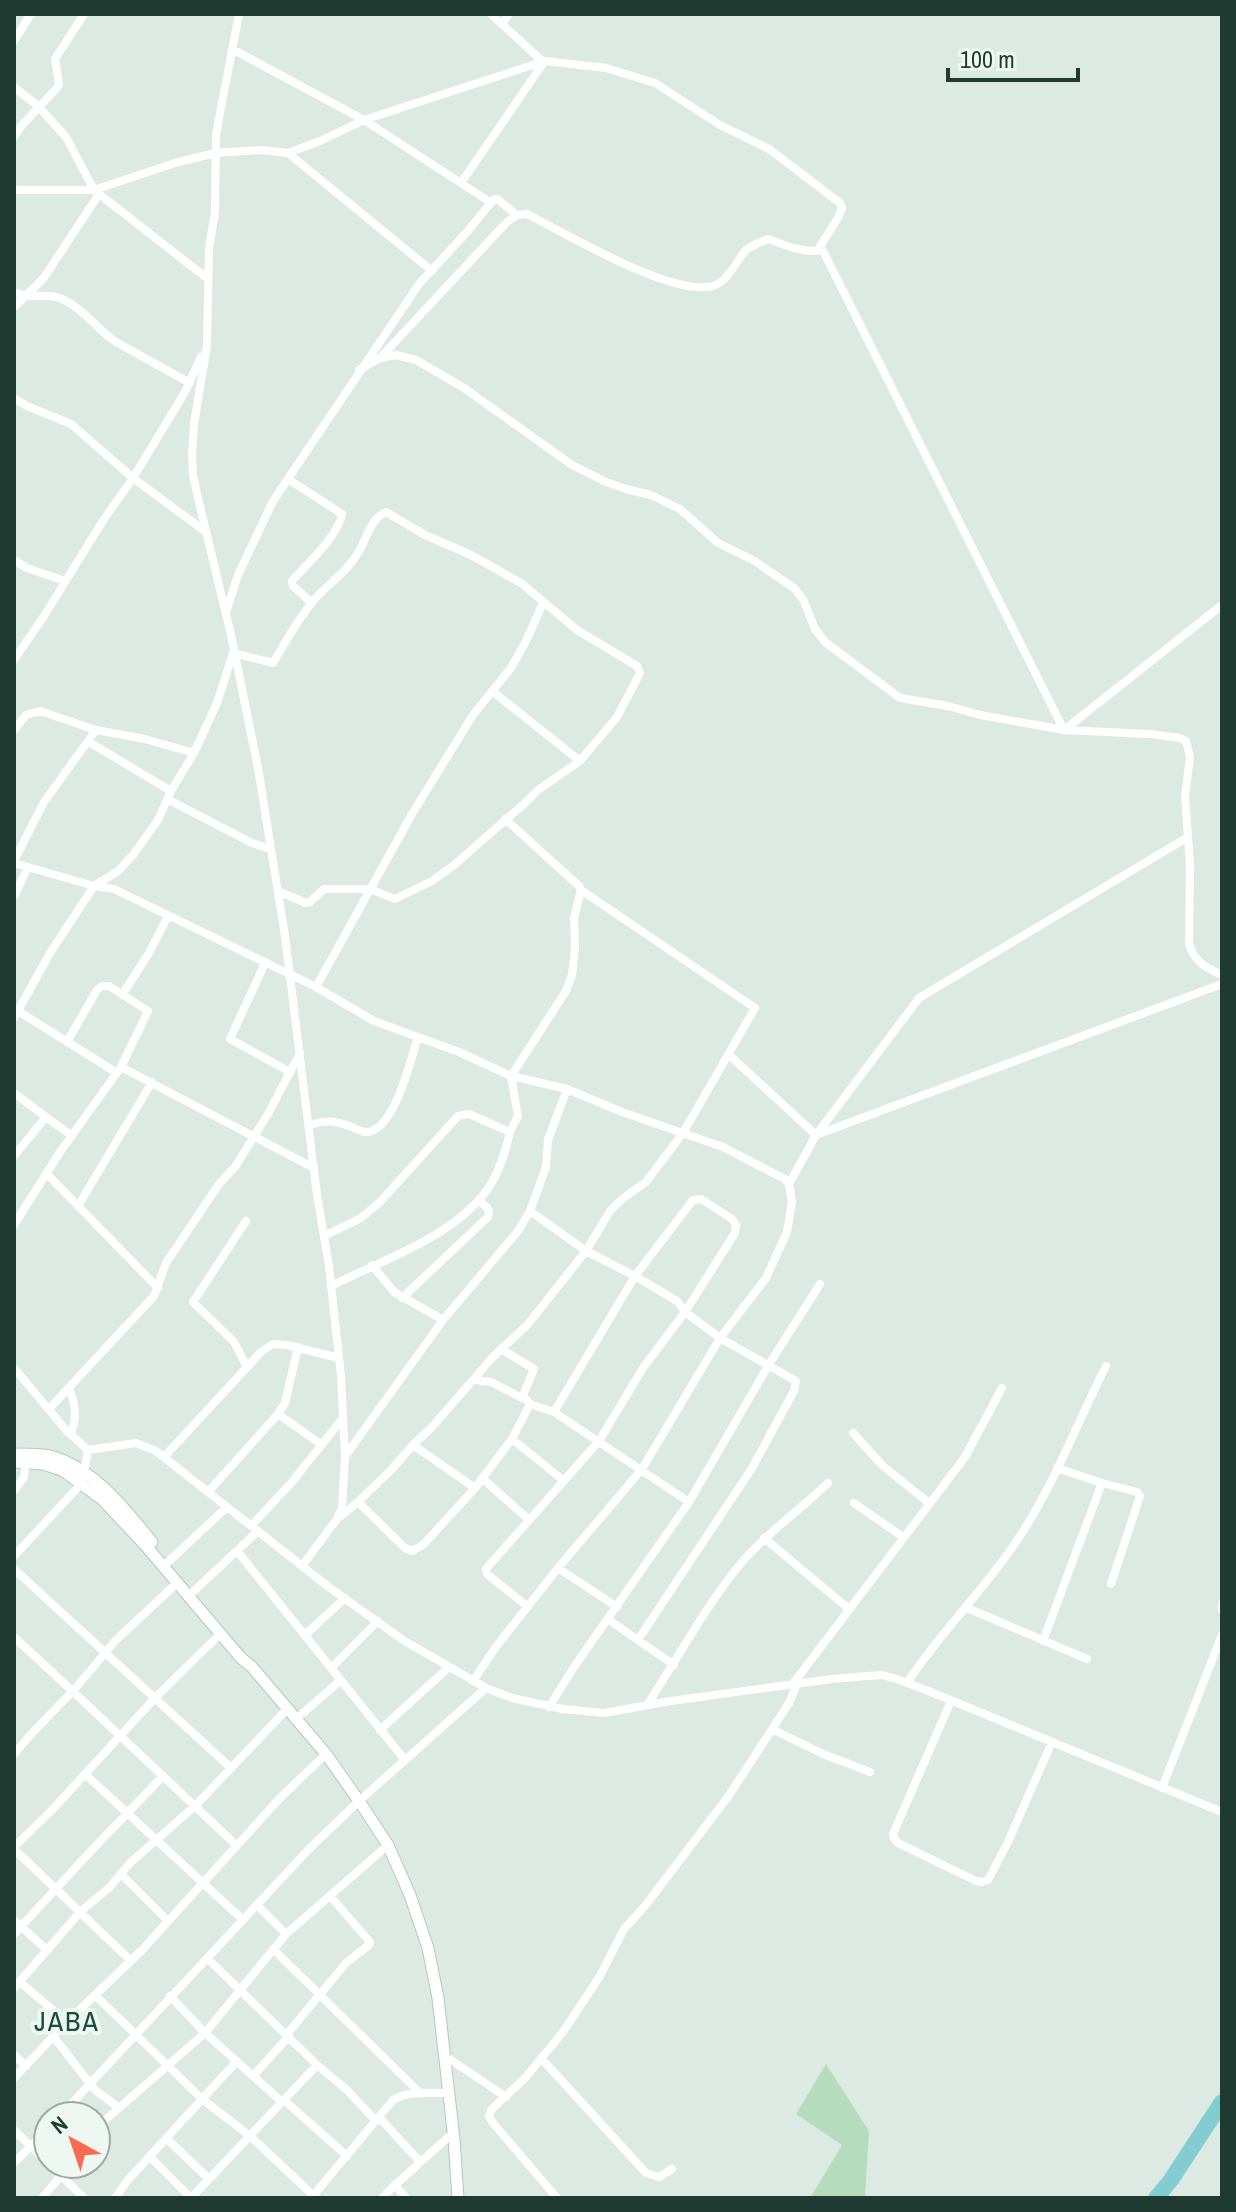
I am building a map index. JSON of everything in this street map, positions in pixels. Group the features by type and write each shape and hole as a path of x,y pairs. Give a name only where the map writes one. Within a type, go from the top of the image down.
{"main road":[{"path":"17,1457 96,1482 127,1512 245,1653 252,1667"},
{"path":"82,1478 288,1708 326,1754 388,1845 410,1895 428,1948 438,1998 458,2198"}],"street":[{"path":"14,41 31,14"},
{"path":"14,137 38,106 57,88 55,59 84,14"},
{"path":"239,14 215,153 215,212 209,248 207,345 192,455 193,475 258,768 290,976 339,1358 345,1456 342,1508 302,1566"},
{"path":"491,14 543,61"},
{"path":"502,24 509,14"},
{"path":"232,49 364,120 490,202"},
{"path":"461,183 543,61"},
{"path":"14,190 97,192 175,163 215,153 261,150 288,153 364,120 543,61 606,68 655,83 720,125 769,149 840,203 842,208 817,251 768,239 748,248 732,270 711,287 676,284 634,269 527,214 517,215 380,358 359,370"},
{"path":"14,87 38,106 66,137 97,192 208,279"},
{"path":"288,153 432,271"},
{"path":"14,307 43,279 97,192"},
{"path":"225,613 238,575 273,501 419,284 490,202 497,199 517,215"},
{"path":"821,247 1064,730"},
{"path":"14,292 24,297 48,295 75,305 116,342 190,383"},
{"path":"14,660 133,478 190,383 207,345"},
{"path":"380,358 396,355 416,360 464,388 572,465 606,482 651,495 680,509 718,543 753,560 794,588 825,642 900,698 1064,730 1150,734 1186,741 1190,757 1185,796 1189,943 1191,952 1201,964 1222,975"},
{"path":"14,398 71,424 133,478 206,533"},
{"path":"288,479 342,514 323,545 292,581 293,586 312,603"},
{"path":"233,653 273,663 312,603 347,569 358,555 374,522 386,512 521,583 577,630 639,669 640,673 617,717 580,761 538,790 453,866 417,889 395,899 370,889 324,889 306,903 278,891"},
{"path":"14,560 27,568 65,581"},
{"path":"316,987 412,814 473,715 518,654 543,603"},
{"path":"1064,730 1222,605"},
{"path":"233,653 217,703 158,820 118,871 94,886 50,953 15,1015 119,1070 152,1082 314,1168"},
{"path":"492,691 580,761"},
{"path":"14,730 26,715 40,711 96,730 145,739 194,753"},
{"path":"96,730 44,802 14,862 114,889 316,987 374,1021 459,1052 511,1076 567,1089 723,1147 785,1179 789,1184 792,1202 787,1232 766,1278 720,1338 642,1469 558,1568 473,1681"},
{"path":"89,742 169,795 252,843 271,849"},
{"path":"337,1519 432,1427 483,1368 528,1324 586,1251 610,1211 646,1182 683,1133 755,1008 581,890 505,819"},
{"path":"789,1184 816,1135 919,998 1188,837"},
{"path":"14,896 28,867"},
{"path":"331,1286 443,1229 470,1210 492,1182 518,1116 511,1076 566,991 572,975 574,918 581,890"},
{"path":"122,995 168,916"},
{"path":"265,963 230,1039 290,1072"},
{"path":"816,1135 1222,984"},
{"path":"14,1225 119,1070 148,1011 109,986 102,986 67,1042"},
{"path":"310,1125 333,1120 364,1132 375,1130 389,1116 396,1103 418,1037"},
{"path":"49,1409 154,1296 166,1263 254,1137 300,1051"},
{"path":"728,1054 816,1135"},
{"path":"78,1206 152,1082"},
{"path":"345,1456 443,1320 518,1231 530,1211 546,1167 548,1140 567,1089"},
{"path":"14,1093 72,1136"},
{"path":"324,1236 361,1218 380,1202 458,1116 469,1114 510,1132"},
{"path":"14,1156 46,1117"},
{"path":"47,1174 158,1288"},
{"path":"528,1607 486,1569 599,1441 643,1368 685,1312 735,1233 736,1225 732,1219 696,1198 635,1276 554,1412"},
{"path":"402,1298 488,1217 488,1207 479,1201"},
{"path":"530,1211 586,1251 677,1301 685,1312 720,1338 796,1381 794,1391 752,1468 638,1640"},
{"path":"246,1221 193,1302 234,1342 247,1367"},
{"path":"372,1265 394,1292 443,1320"},
{"path":"549,1707 689,1502 820,1284"},
{"path":"164,1457 262,1351 273,1344 339,1358"},
{"path":"208,1492 285,1403 298,1347"},
{"path":"501,1349 534,1369 522,1398"},
{"path":"907,1683 927,1653 1011,1550 1057,1468 1106,1366"},
{"path":"14,1368 88,1450"},
{"path":"475,1380 491,1382 500,1389 525,1398 530,1404 554,1412 689,1502"},
{"path":"69,1388 77,1417 71,1434"},
{"path":"557,2198 489,2116 492,2109 563,2032 600,1976 624,1929 730,1794 789,1703 794,1684 965,1457 1002,1388"},
{"path":"358,1502 405,1548 412,1551 423,1545 475,1488 512,1439 530,1404"},
{"path":"278,1414 322,1445"},
{"path":"193,1592 237,1551 343,1418"},
{"path":"853,1433 883,1466 929,1503"},
{"path":"512,1439 564,1481"},
{"path":"88,1450 136,1443 156,1451 302,1566 411,1645 486,1688 512,1698 549,1707 604,1713 794,1684 882,1675 1222,1812"},
{"path":"413,1445 475,1488"},
{"path":"14,1556 82,1478 88,1450"},
{"path":"14,1491 24,1477 17,1457"},
{"path":"1057,1468 1135,1491 1140,1496 1111,1584"},
{"path":"482,1478 529,1520"},
{"path":"647,1705 722,1588 764,1538 828,1483"},
{"path":"1043,1641 1102,1483"},
{"path":"854,1503 903,1537"},
{"path":"168,1562 227,1507"},
{"path":"764,1538 849,1609"},
{"path":"237,1551 405,1760"},
{"path":"558,1568 617,1607"},
{"path":"14,1569 231,1768"},
{"path":"14,1754 105,1652 177,1583"},
{"path":"305,1635 345,1598"},
{"path":"1222,1604 1222,1610"},
{"path":"965,1607 1087,1659"},
{"path":"609,1620 674,1665"},
{"path":"331,1668 378,1621"},
{"path":"131,1961 14,1848 155,1698 220,1634"},
{"path":"1162,1788 1222,1635"},
{"path":"14,1637 236,1845"},
{"path":"380,1730 449,1667"},
{"path":"296,1719 341,1680"},
{"path":"75,2100 309,1849 486,1688"},
{"path":"951,1701 893,1834 898,1843 976,1881 988,1880 1052,1742"},
{"path":"19,1983 81,1911 195,1806 288,1708"},
{"path":"772,1729 823,1754 870,1772"},
{"path":"14,2078 131,1961 280,1798 326,1754"},
{"path":"85,1774 243,1920"},
{"path":"14,1934 17,1923 56,1888 162,1777"},
{"path":"112,2115 205,2033 286,1934 388,1845"},
{"path":"121,1874 168,1921"},
{"path":"253,2076 346,1963 369,1945 370,1942 330,1896"},
{"path":"257,1905 286,1934"},
{"path":"17,1923 46,1949"},
{"path":"273,1949 420,2093"},
{"path":"207,1958 420,2162"},
{"path":"14,1971 19,1983 67,2022"},
{"path":"95,1995 202,2099 250,2136 314,2197 393,2100 420,2093 448,2093"},
{"path":"170,1996 205,2033 347,2156"},
{"path":"53,2036 95,2090 119,2108"},
{"path":"14,2055 26,2066"},
{"path":"445,2056 506,2097"},
{"path":"541,2058 646,2173 659,2177 672,2169"},
{"path":"115,2198 149,2156 237,2061"},
{"path":"149,2156 191,2198 317,2065"},
{"path":"14,2130 31,2147 14,2163"},
{"path":"382,2198 453,2133"},
{"path":"166,2138 209,2179"},
{"path":"42,2198 58,2180"},
{"path":"65,2180 84,2198"},
{"path":"395,2185 406,2198"}],"green space":[{"path":"826,2064 869,2131 865,2198 810,2198 842,2145 796,2114"}],"waterway":[{"path":"1156,2198 1222,2102"}],"district":[{"name":"JABA","path":"67,2021"}]}
